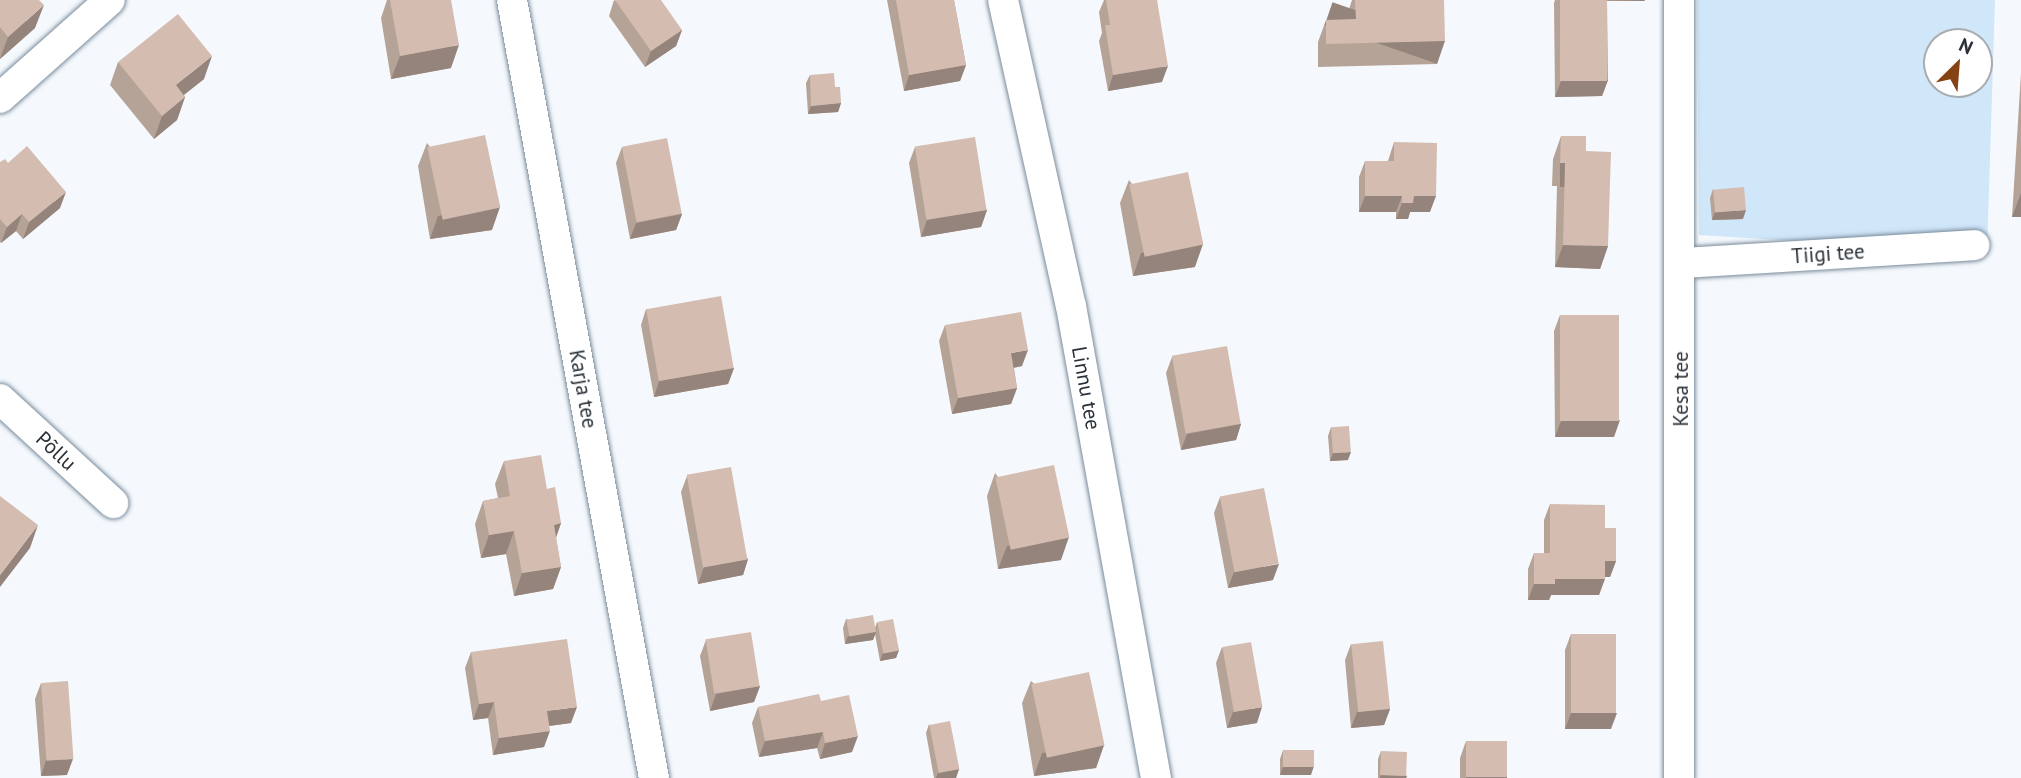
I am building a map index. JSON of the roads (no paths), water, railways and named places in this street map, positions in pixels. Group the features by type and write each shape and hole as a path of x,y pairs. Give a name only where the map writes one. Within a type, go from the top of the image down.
{"street":[{"path":"0,98 110,0"},
{"name":"Karja tee","path":"512,0 654,778"},
{"name":"Linnu tee","path":"1003,0 1071,306 1156,778"},
{"name":"Kesa tee","path":"1679,0 1682,263 1679,778"},
{"name":"Tiigi tee","path":"1682,263 1973,245"},
{"name":"Põllu","path":"0,399 113,503"}]}
